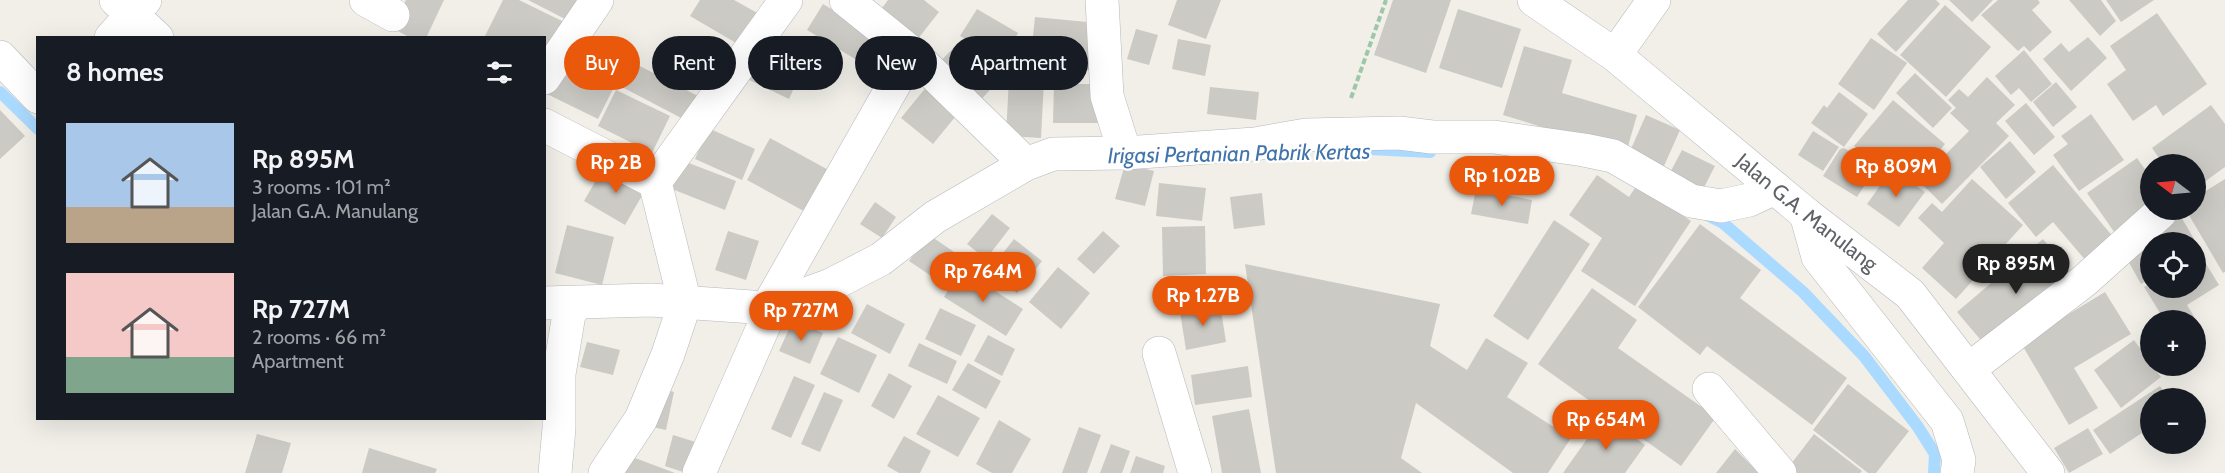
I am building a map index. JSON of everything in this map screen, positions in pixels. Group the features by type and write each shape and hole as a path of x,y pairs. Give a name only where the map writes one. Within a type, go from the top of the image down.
{"street":[{"path":"546,75 597,0"},
{"path":"846,0 891,36"},
{"path":"1102,0 1107,96 1125,153"},
{"name":"Jalan G.A. Manulang","path":"1534,0 1615,55 1806,214 1910,294 2044,470"},
{"path":"1615,55 1654,0"},
{"path":"605,473 641,418 676,330 655,182 778,3"},
{"path":"112,36 131,4 156,36"},
{"path":"0,57 36,95"},
{"path":"937,77 1026,164"},
{"path":"699,473 766,315 891,90"},
{"path":"546,126 655,182"},
{"path":"676,330 766,315 831,285 881,259 935,217 1026,164 1053,154 1125,153 1255,144 1306,135 1399,133 1432,137 1494,138 1613,156 1691,201 1720,206 1749,200 1774,188"},
{"path":"1806,214 1818,257 1947,421 1959,460 1957,473"},
{"path":"1968,369 2084,280 2152,220"},
{"path":"555,473 559,429 559,374 566,306 651,300 676,330"},
{"path":"1159,353 1195,473"},
{"path":"1709,388 1780,473"}],"path":[{"path":"1336,135 1365,63 1386,0"}],"building":[{"path":"406,0 444,0 427,36 407,36 392,28"},
{"path":"503,0 519,0 566,23 546,62 546,36 485,36"},
{"path":"528,0 584,0 573,23"},
{"path":"700,0 734,0 761,15 743,47 736,43 736,36 724,36 690,16"},
{"path":"888,0 924,0 939,12 920,36 902,36 876,16"},
{"path":"1177,0 1221,0 1206,39 1168,25"},
{"path":"1393,0 1451,0 1426,73 1374,55"},
{"path":"1908,0 1936,0 1940,4 1896,52 1877,34"},
{"path":"1949,0 1993,0 1972,22"},
{"path":"1998,0 2038,0 2040,3 2032,10 2052,32 2030,52 2024,46 2018,51 1981,15"},
{"path":"2069,0 2101,0 2116,21 2100,36"},
{"path":"2106,0 2154,0 2121,22"},
{"path":"823,4 876,36 855,36 855,59 843,52 843,36 817,36 807,30"},
{"path":"1945,5 1991,47 1946,97 1900,55"},
{"path":"977,9 1018,33 1016,36 960,36"},
{"path":"1458,9 1521,29 1502,88 1439,68"},
{"path":"2157,13 2207,84 2163,116 2156,105 2133,121 2107,84 2126,70 2110,46"},
{"path":"1035,17 1098,23 1094,71 1088,70 1088,36 1033,36"},
{"path":"1136,29 1158,35 1149,65 1127,59"},
{"path":"2088,37 2107,58 2071,91 2043,59 2061,43 2069,52"},
{"path":"1871,38 1907,63 1874,110 1838,84"},
{"path":"1178,39 1211,45 1205,76 1172,69"},
{"path":"1524,46 1572,60 1562,93 1637,115 1626,153 1503,115"},
{"path":"2024,50 2052,84 2031,102 2019,88 2011,95 1995,76"},
{"path":"949,52 949,80 937,69 937,65"},
{"path":"564,60 564,90 612,90 598,119 547,94"},
{"path":"640,66 652,72 652,90 686,90 698,96 685,120 628,90 640,90"},
{"path":"1915,73 1952,108 1933,128 1896,93"},
{"path":"1987,77 2015,105 1996,123 2009,136 1942,204 1919,181 1969,131 1950,113 1956,108 1948,100 1959,89 1968,97"},
{"path":"2056,82 2077,107 2053,127 2033,102"},
{"path":"1088,84 1100,84 1099,123 1053,123 1054,90 1088,90"},
{"path":"1210,87 1259,92 1256,120 1207,114"},
{"path":"616,90 670,116 652,153 598,126"},
{"path":"770,90 793,90 789,99"},
{"path":"924,90 934,90 960,111 933,144 901,118"},
{"path":"960,90 990,90 976,105"},
{"path":"1008,90 1043,90 1041,138 1006,136"},
{"path":"1839,92 1868,114 1844,147 1811,123 1824,105 1827,108"},
{"path":"1893,100 1945,144 1916,180 1891,160 1883,170 1854,146"},
{"path":"2026,103 2055,137 2034,155 2005,121"},
{"path":"2211,105 2225,124 2225,167 2206,181 2206,154 2156,154 2152,148"},
{"path":"0,110 25,136 0,159"},
{"path":"2091,114 2124,160 2079,191 2053,155 2068,144 2061,136"},
{"path":"1646,115 1680,130 1660,175 1626,160"},
{"path":"708,128 755,149 742,180 695,159"},
{"path":"1813,131 1839,147 1823,171 1798,155"},
{"path":"770,138 834,173 811,215 747,180"},
{"path":"2010,141 2036,172 2006,199 1980,167"},
{"path":"1844,148 1876,167 1857,197 1823,176 1840,149"},
{"path":"1682,150 1715,166 1698,199 1665,182"},
{"path":"2137,158 2140,162 2140,218 2117,236 2087,193"},
{"path":"678,159 736,181 725,210 667,187"},
{"path":"606,163 647,187 625,225 584,201"},
{"path":"1125,164 1154,171 1145,206 1115,199"},
{"path":"2053,165 2114,238 2087,262 2053,222 2036,237 2008,203"},
{"path":"1892,169 1925,192 1899,227 1867,204"},
{"path":"1597,175 1629,197 1637,185 1691,221 1635,306 1581,271 1602,238 1569,215"},
{"path":"1972,179 2023,225 1956,299 1922,268 1944,243 1918,218 1932,203 1942,212"},
{"path":"2225,179 2225,272 2223,273 2206,244 2206,232 2199,232 2192,220 2206,220 2206,191"},
{"path":"1159,183 1206,188 1202,221 1156,216"},
{"path":"1476,189 1532,200 1528,224 1471,214"},
{"path":"1262,193 1265,225 1234,229 1230,197"},
{"path":"875,202 896,217 882,238 860,224"},
{"path":"992,214 1010,228 986,259 967,244"},
{"path":"1554,220 1590,244 1528,340 1493,316"},
{"path":"2160,220 2183,220 2190,232 2144,232"},
{"path":"1700,224 1761,270 1740,298 1847,378 1812,425 1707,346 1700,355 1638,307"},
{"path":"567,225 614,237 602,285 555,273"},
{"path":"1205,226 1206,274 1163,276 1162,227"},
{"path":"728,231 759,241 746,280 715,270"},
{"path":"1103,231 1120,246 1094,274 1077,259"},
{"path":"928,234 964,259 946,286 909,261"},
{"path":"2140,236 2140,282 2122,250"},
{"path":"1014,239 1042,261 1017,293 989,271"},
{"path":"2043,239 2075,279 1990,351 1957,312"},
{"path":"1245,264 1440,304 1430,346 1467,370 1486,338 1528,363 1507,397 1571,438 1548,473 1513,473 1416,403 1401,458 1422,473 1276,473"},
{"path":"2206,264 2219,285 2206,293"},
{"path":"1058,267 1090,293 1061,329 1029,302"},
{"path":"961,269 1023,309 1006,336 944,297"},
{"path":"1592,288 1637,320 1618,348 1716,417 1681,466 1538,364"},
{"path":"2105,292 2131,334 2074,368 2098,408 2069,425 2021,343"},
{"path":"2151,298 2198,298 2187,305 2190,310 2158,310"},
{"path":"867,304 905,324 890,354 851,333"},
{"path":"1220,304 1226,342 1186,350 1180,312"},
{"path":"940,308 976,325 961,356 925,339"},
{"path":"793,320 823,333 810,364 779,351"},
{"path":"988,335 1015,349 1002,376 974,361"},
{"path":"838,337 877,355 859,393 820,374"},
{"path":"2134,340 2140,348 2140,376 2161,377 2147,388 2140,388 2140,393 2121,408 2094,370"},
{"path":"587,342 620,350 613,375 580,367"},
{"path":"919,343 957,361 947,384 908,366"},
{"path":"968,363 1001,381 986,409 952,390"},
{"path":"1248,366 1252,397 1195,405 1191,375"},
{"path":"889,373 912,386 894,419 871,406"},
{"path":"794,376 815,385 791,438 771,429"},
{"path":"1848,384 1909,431 1876,473 1868,473 1813,430"},
{"path":"657,387 674,392 666,430 648,426"},
{"path":"824,392 843,400 820,452 801,444"},
{"path":"938,395 980,418 958,457 916,434"},
{"path":"2140,399 2140,434 2110,454 2093,430"},
{"path":"1249,409 1261,473 1222,473 1212,416"},
{"path":"1604,415 1645,445 1625,473 1563,473"},
{"path":"999,420 1031,439 1012,473 992,473 976,464"},
{"path":"1079,427 1101,435 1087,473 1062,473"},
{"path":"2088,428 2103,454 2069,473 2054,448"},
{"path":"257,434 291,443 282,473 245,473"},
{"path":"1814,434 1862,471 1860,473 1784,473"},
{"path":"673,435 702,444 686,473 665,466"},
{"path":"904,436 931,451 920,473 899,473 887,466"},
{"path":"1111,444 1130,451 1122,473 1100,473"},
{"path":"369,448 437,469 435,473 362,473"},
{"path":"1735,449 1759,473 1716,473"},
{"path":"627,455 675,473 620,473"},
{"path":"1136,456 1165,466 1163,473 1130,473"}],"waterway":[{"name":"Irigasi Pertanian Pabrik Kertas","path":"0,92 36,127"},
{"name":"Irigasi Pertanian Pabrik Kertas","path":"1370,149 1430,152"},
{"name":"Irigasi Pertanian Pabrik Kertas","path":"1707,215 1723,223 1803,292 1864,356 1918,427 1935,454 1934,473"}]}
